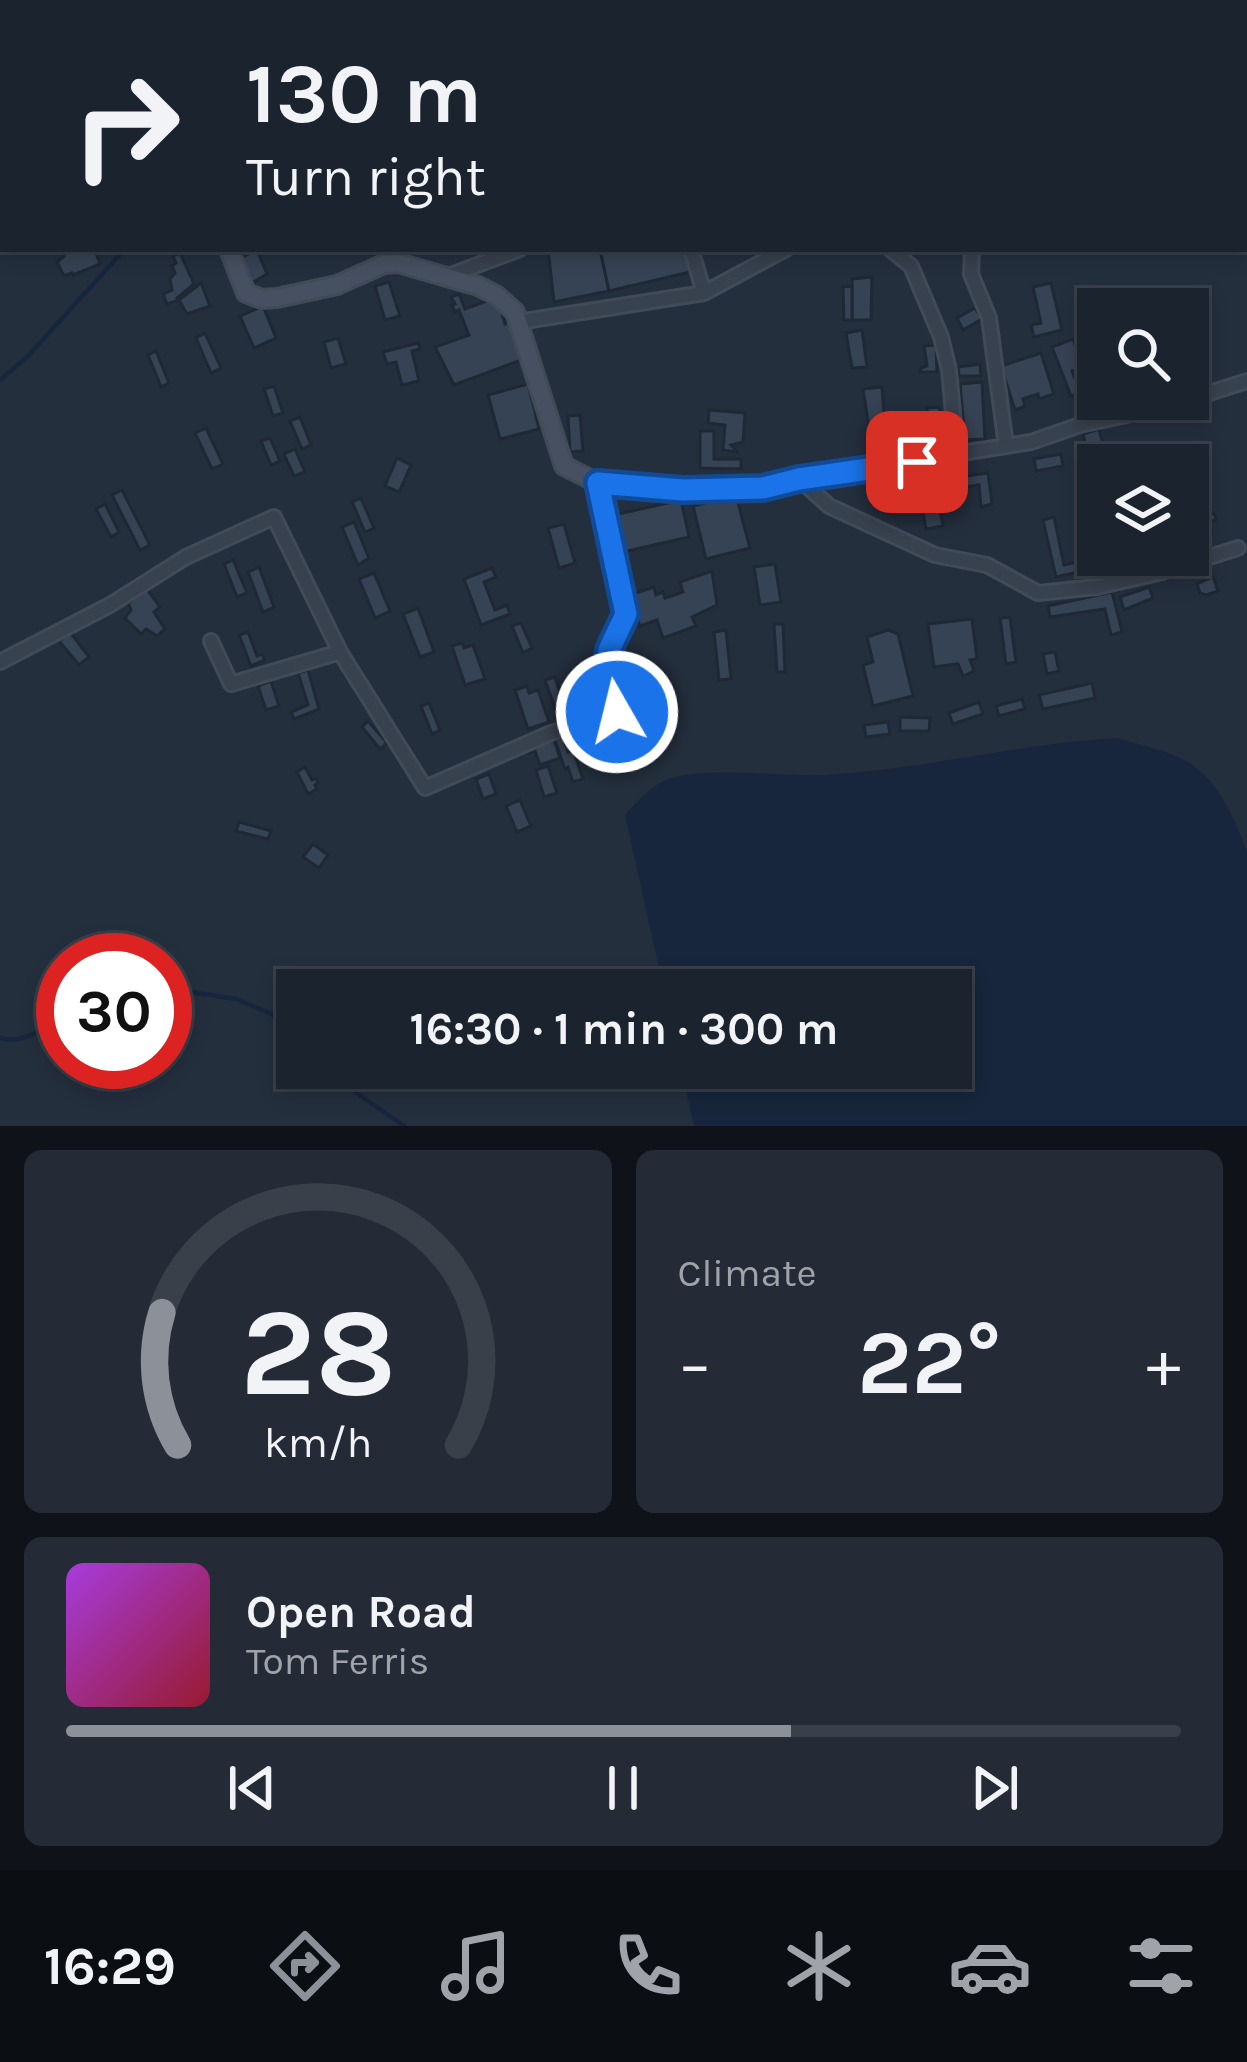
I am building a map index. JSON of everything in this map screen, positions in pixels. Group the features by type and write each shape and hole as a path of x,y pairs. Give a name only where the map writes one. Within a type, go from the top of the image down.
{"street":[{"path":"230,252 246,293 262,299 337,285 384,264 447,276 496,295 518,322 564,466 598,483 763,488 1031,442 1247,381"},
{"path":"447,276 512,252"},
{"path":"692,252 704,293"},
{"path":"518,322 704,293 780,252"},
{"path":"894,252 911,266 940,337 949,370 957,456"},
{"path":"972,252 971,274 989,318 1006,446"},
{"path":"799,479 829,506 935,555 987,565 1038,592 1097,587 1238,548"},
{"path":"0,662 110,605 186,556 274,518 340,652 425,788 550,733 617,712 609,650 626,614 598,483"},
{"path":"211,641 231,684 340,652"}],"water":[{"path":"1115,738 1170,754 1206,776 1234,819 1247,853 1247,1126 694,1126 686,1089 972,1089 972,969 659,969 625,815 667,779 692,774 860,772"}],"building":[{"path":"62,252 96,252 100,264 64,276 57,262"},
{"path":"258,252 267,274 252,283 242,257"},
{"path":"548,252 601,252 609,291 554,302"},
{"path":"601,252 685,252 690,272 609,291"},
{"path":"180,253 194,284 167,304 163,294 172,290 173,256"},
{"path":"872,277 871,320 852,320 852,279"},
{"path":"389,282 400,316 385,320 375,286"},
{"path":"201,283 210,306 187,314 179,300"},
{"path":"1051,283 1062,330 1034,337 1031,325 1041,323 1033,287"},
{"path":"852,286 852,320 844,320 843,287"},
{"path":"459,294 465,309 497,297 524,359 454,385 435,347 469,335 459,310 455,312 452,305 451,297"},
{"path":"263,306 276,338 254,348 240,316"},
{"path":"975,308 982,319 963,330 957,318"},
{"path":"862,330 867,367 852,368 846,333"},
{"path":"205,333 221,368 211,373 196,338"},
{"path":"338,338 346,364 331,368 324,342"},
{"path":"1073,339 1077,394 1071,396 1052,347"},
{"path":"418,343 420,349 412,351 419,381 402,385 396,362 387,364 383,352"},
{"path":"936,345 937,372 920,372 927,366 924,346"},
{"path":"156,351 169,383 161,387 148,355"},
{"path":"1041,353 1054,394 1023,399 1025,406 1015,410 1001,366"},
{"path":"980,364 981,376 959,376 958,367"},
{"path":"982,382 985,439 965,440 960,384"},
{"path":"528,384 539,429 500,439 488,395"},
{"path":"274,386 283,413 273,416 264,389"},
{"path":"882,387 890,445 872,447 863,389"},
{"path":"939,407 945,443 930,444 927,408"},
{"path":"709,410 745,413 743,442 731,445 737,452 723,450 725,425 708,423"},
{"path":"580,415 583,451 570,452 568,416"},
{"path":"300,417 311,445 302,449 290,421"},
{"path":"206,428 223,464 212,469 195,433"},
{"path":"1099,429 1103,444 1086,444 1083,434"},
{"path":"700,431 714,431 714,459 741,459 741,469 700,468"},
{"path":"270,438 280,461 271,465 261,441"},
{"path":"295,449 305,472 294,476 284,454"},
{"path":"1061,454 1063,466 1036,471 1034,459"},
{"path":"397,458 411,465 399,492 385,486"},
{"path":"988,473 992,504 981,507 979,485 915,494 914,483"},
{"path":"122,490 150,545 140,550 112,495"},
{"path":"937,493 943,526 926,529 920,496"},
{"path":"736,495 750,548 706,559 693,506"},
{"path":"361,498 374,528 365,532 352,502"},
{"path":"681,500 689,537 623,552 614,515"},
{"path":"105,504 119,532 111,537 96,509"},
{"path":"1054,517 1064,565 1077,562 1077,572 1056,577 1043,520"},
{"path":"354,522 369,558 358,565 342,527"},
{"path":"564,524 575,563 559,568 548,528"},
{"path":"233,560 247,593 237,597 224,564"},
{"path":"775,564 781,602 760,605 754,567"},
{"path":"259,567 274,607 263,612 248,572"},
{"path":"492,568 496,577 484,582 495,610 507,605 510,614 481,625 464,579"},
{"path":"712,571 717,605 692,617 696,626 663,638 657,620 640,626 629,595 654,587 656,595 663,592 665,598 683,592 680,582"},
{"path":"374,573 390,611 375,618 359,579"},
{"path":"1213,577 1218,591 1200,593 1197,584"},
{"path":"1149,587 1153,598 1124,610 1120,597"},
{"path":"147,589 160,607 154,612 165,629 157,636 146,629 141,634 125,618 131,610 128,603"},
{"path":"1112,592 1122,632 1111,635 1105,609 1050,617 1048,606"},
{"path":"418,608 434,652 420,657 403,614"},
{"path":"1010,617 1016,662 1006,664 1000,618"},
{"path":"972,619 974,671 963,676 958,664 934,667 928,624"},
{"path":"521,623 532,648 523,653 512,626"},
{"path":"774,624 783,624 785,672 777,672"},
{"path":"726,630 731,679 719,680 714,632"},
{"path":"888,630 898,634 913,696 873,706 863,665 873,662 867,637"},
{"path":"70,632 89,657 79,665 59,641"},
{"path":"248,632 257,656 262,654 265,660 251,666 239,635"},
{"path":"462,643 464,648 473,645 485,679 465,685 452,646"},
{"path":"1055,652 1059,671 1047,674 1043,654"},
{"path":"308,670 319,709 294,719 291,712 308,705 298,673"},
{"path":"555,677 564,705 555,708 545,680"},
{"path":"271,681 279,706 266,710 258,686"},
{"path":"1092,683 1095,698 1043,709 1039,695"},
{"path":"600,684 605,705 595,707 589,687"},
{"path":"527,686 529,693 538,690 549,722 528,729 515,690"},
{"path":"1022,699 1025,709 999,716 996,706"},
{"path":"979,702 983,714 953,724 949,713"},
{"path":"429,703 440,730 432,734 421,706"},
{"path":"900,717 930,718 929,731 900,731"},
{"path":"661,720 663,739 651,740 648,722"},
{"path":"368,721 387,743 380,749 362,727"},
{"path":"888,722 890,734 866,737 864,725"},
{"path":"563,737 583,779 573,782 568,767 565,769 555,740"},
{"path":"554,740 560,758 540,765 535,751 528,749"},
{"path":"548,766 557,793 544,797 536,770"},
{"path":"305,767 318,783 308,794 297,772"},
{"path":"489,774 496,794 483,799 476,779"},
{"path":"520,800 531,826 517,832 506,806"},
{"path":"239,822 271,831 268,839 236,831"},
{"path":"313,844 328,855 319,868 303,857"}],"waterway":[{"path":"0,380 28,356 122,252"},
{"path":"192,992 236,999 276,1019"},
{"path":"0,1038 36,1032"},
{"path":"351,1089 404,1126"}],"route":[{"path":"617,712 609,650 626,614 598,483 683,490 763,488 917,462"}]}
